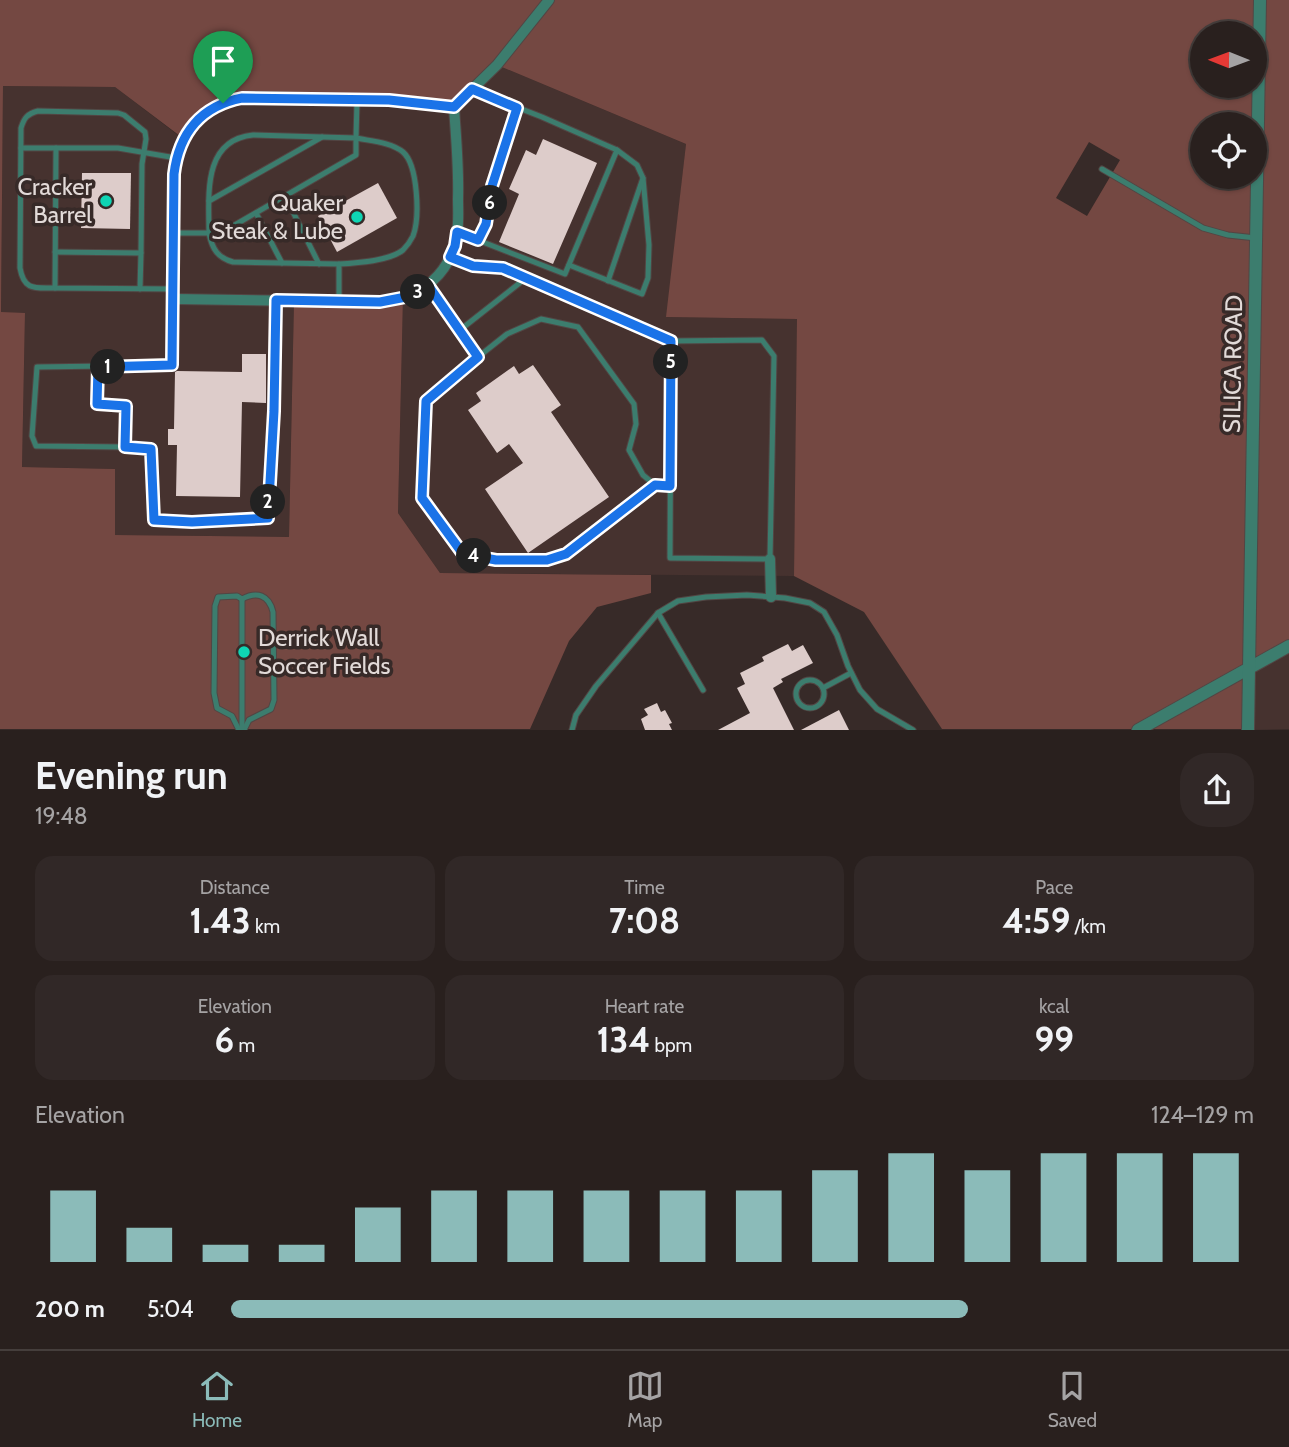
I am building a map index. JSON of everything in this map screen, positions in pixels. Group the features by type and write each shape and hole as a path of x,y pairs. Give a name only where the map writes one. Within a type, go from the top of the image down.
{"street":[{"path":"174,294 276,300 393,301 417,293 428,285 441,272 455,246 459,174 454,107 497,65 549,0"},
{"name":"SILICA ROAD","path":"1248,730 1260,0"},
{"path":"172,365 174,174 176,158 184,139 198,119 223,103 252,97 389,100 454,107"},
{"path":"770,559 771,597"},
{"path":"1138,730 1289,646"}],"lane":[{"path":"472,89 617,150 637,165 643,178 649,245 648,278 642,294 569,265"},
{"path":"174,233 220,232 356,155 357,99"},
{"path":"478,240 486,224 492,186 517,108"},
{"path":"140,289 145,132 118,113 30,113 23,119 21,128 20,268 24,282 33,288 140,289 174,294"},
{"path":"253,135 356,138 393,146 409,159 416,197 416,221 412,237 403,250 391,256 339,264 233,262 216,253 209,233 209,182 213,164 221,150 243,136 253,135"},
{"path":"209,201 322,137"},
{"path":"21,148 118,148 176,158"},
{"path":"55,288 56,148"},
{"path":"457,232 565,274 617,150"},
{"path":"1102,169 1203,228 1256,239"},
{"path":"608,281 643,178"},
{"path":"285,196 319,264"},
{"path":"256,213 282,263"},
{"path":"55,252 141,253"},
{"path":"450,257 473,266 503,268 671,341 762,341 774,356 770,559 670,558 671,341"},
{"path":"339,264 339,301"},
{"path":"460,330 526,278"},
{"path":"428,285 478,357"},
{"path":"172,365 37,367 32,436 36,446 151,449 154,520 192,522 268,518 276,300"},
{"path":"655,485 566,554 547,560 496,560 463,554 422,498 426,401 507,334 541,319 578,327 634,404 636,424 629,450 643,475 655,485 670,486"},
{"path":"98,367 97,404 126,406 125,447"},
{"path":"242,600 258,594 271,603 274,684 271,709 249,720 242,730"},
{"path":"572,730 576,715 596,686 658,613 678,601 747,594 810,603 824,612 837,635 860,690 877,709 913,730"},
{"path":"242,600 237,596 218,597 215,606 214,693 217,708 232,716 242,730"},
{"path":"242,600 242,730"},
{"path":"658,613 703,690"},
{"path":"823,688 851,673"},
{"path":"807,680 818,682 823,688 822,702 813,708 802,706 796,697 798,686 807,680"}],"shaded area":[{"path":"0,0 1289,0 1289,646 1249,669 1248,729 942,729 864,612 794,576 797,319 666,317 686,144 497,65 454,107 252,97 223,103 184,139 115,87 3,86 1,312 25,313 22,467 115,469 115,535 289,537 294,301 403,298 398,513 440,573 651,575 651,593 597,607 569,641 530,729 0,729","holes":["1089,142 1120,160 1087,216 1056,198"]},
{"path":"497,65 686,144 667,317 798,319 794,576 440,573 398,513 403,299 294,301 289,537 115,535 115,469 22,467 25,314 1,313 3,86 115,87 183,139 223,103"},
{"path":"1289,646 1289,729 1248,730 1249,669"}],"building":[{"path":"543,139 597,163 553,264 499,242 519,194 509,189 526,150 536,155"},
{"name":"Cracker Barrel","path":"82,173 131,173 130,229 81,228"},
{"name":"Quaker Steak & Lube","path":"378,183 397,218 337,252 318,216"},
{"path":"242,354 266,354 266,403 242,402 240,497 176,496 177,445 168,445 168,429 174,429 175,372 242,372"},
{"path":"533,365 561,405 551,412 609,497 528,553 485,489 523,463 509,444 497,453 468,410 481,401 476,393 514,366 519,374"},
{"path":"788,644 792,651 803,645 813,663 781,679 783,682 773,688 794,730 718,730 750,713 737,688 745,684 740,673 764,661 762,657"},
{"path":"657,703 661,712 665,710 672,723 669,724 672,730 645,730 641,719 648,715 644,709"},
{"path":"839,710 849,730 801,730"}],"place":[{"name":"Cracker Barrel","path":"106,201"},
{"name":"Quaker Steak & Lube","path":"357,217"},
{"name":"Derrick Wall Soccer Fields","path":"244,652"}],"route":[{"path":"472,89 517,108 492,186 486,224 478,240 457,232 450,257 473,266 503,268 671,341 670,486 655,485 566,554 547,560 496,560 463,554 422,498 426,401 478,357 428,285 417,293 393,301 276,300 268,518 192,522 154,520 151,449 125,447 126,406 97,404 98,367 172,365 174,174 177,154 198,119 223,103 252,97 389,100 454,107 472,89"}]}
